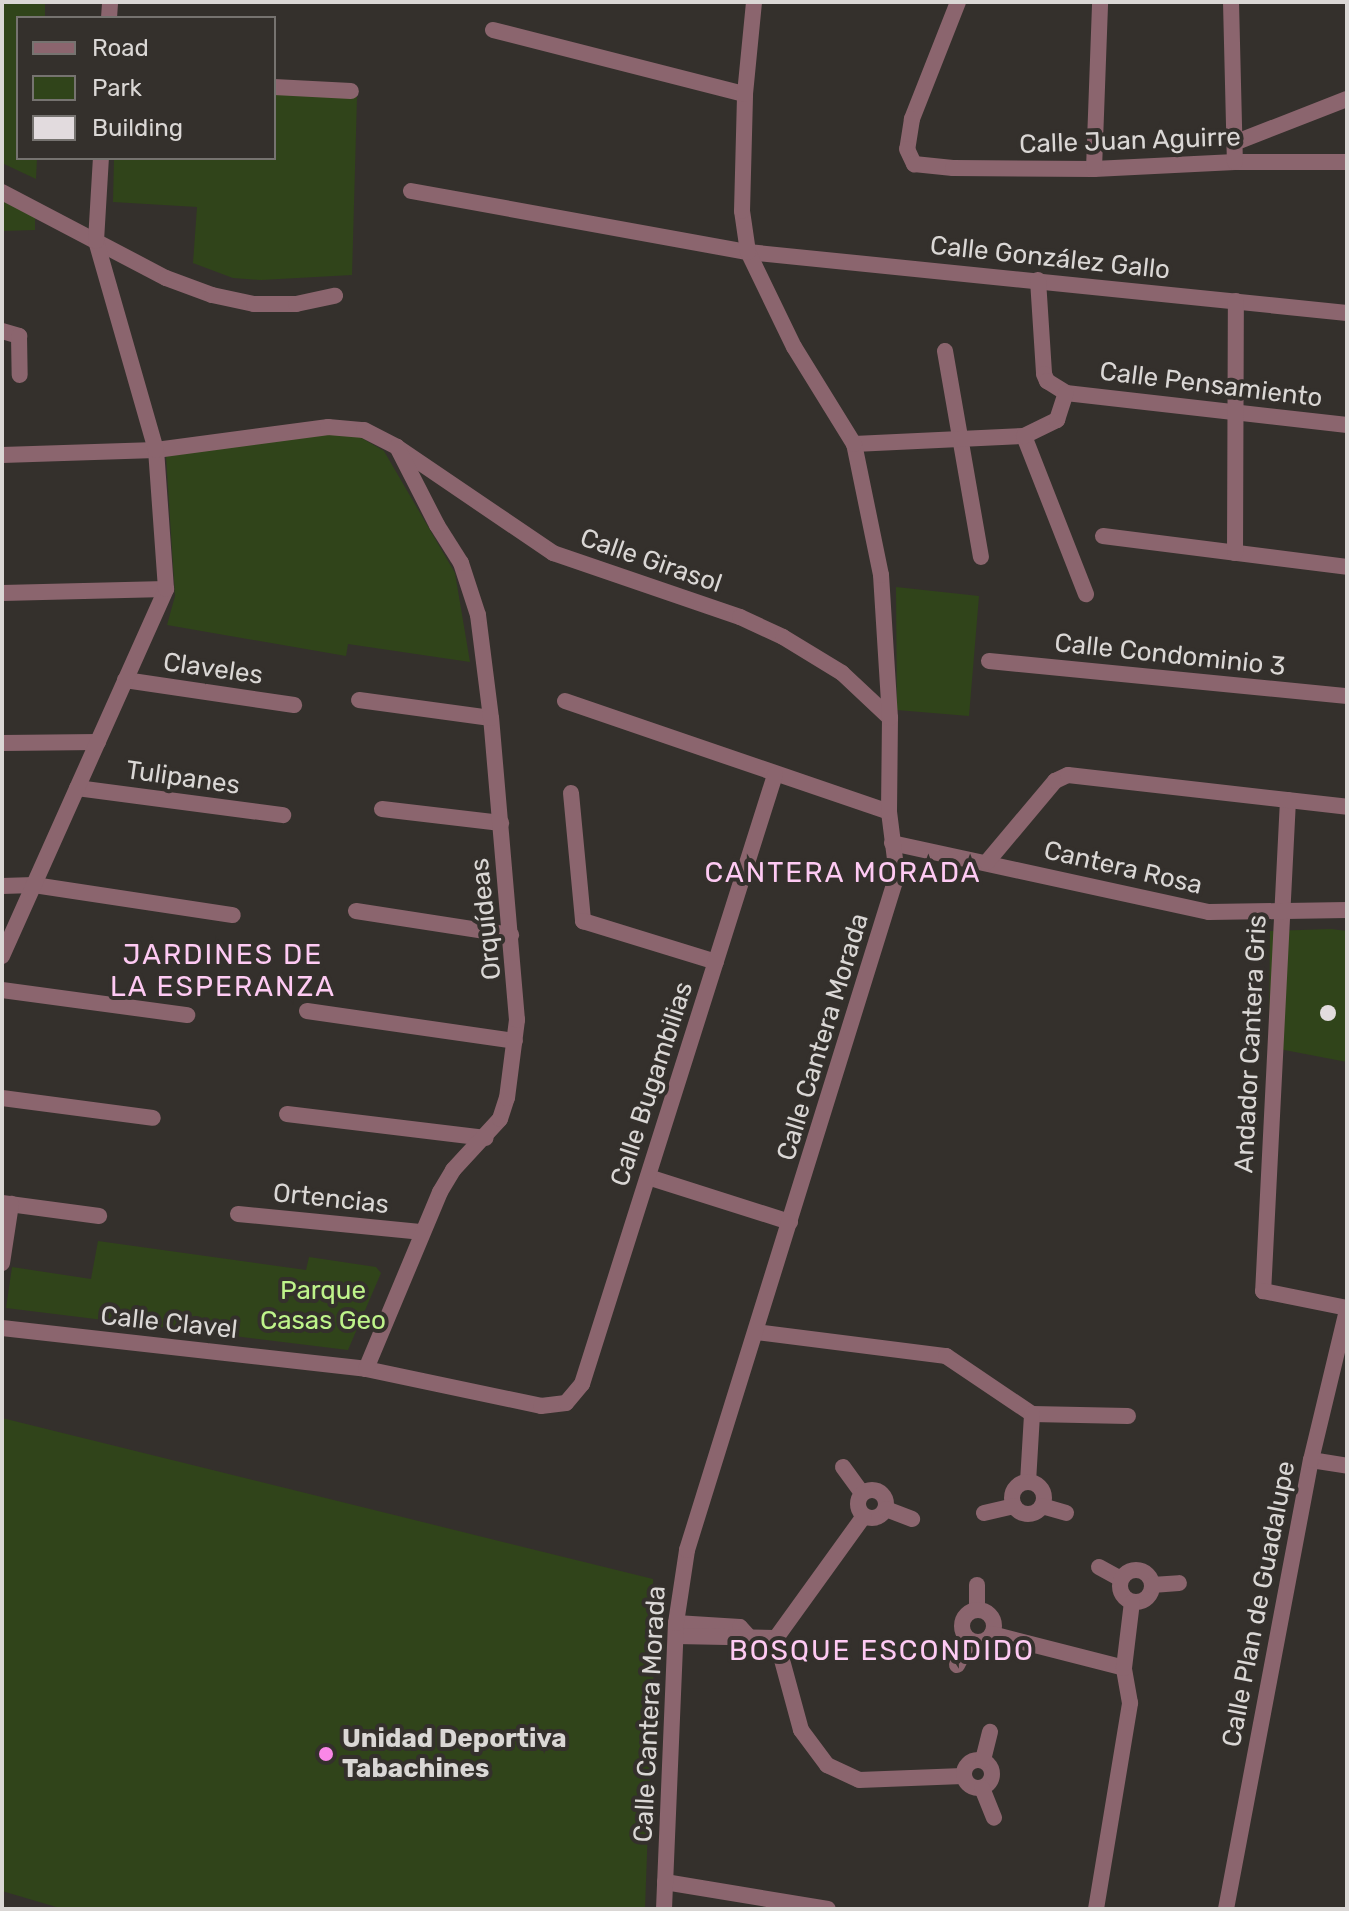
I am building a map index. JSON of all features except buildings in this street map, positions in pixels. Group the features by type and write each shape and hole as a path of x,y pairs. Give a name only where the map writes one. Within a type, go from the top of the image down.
{"street":[{"name":"Calle Cantera Morada","path":"664,1909 676,1629 687,1550 896,885 889,812 890,718 881,575 854,444 794,347 748,252 742,211 745,94 754,2"},
{"name":"Calle Juan Aguirre","path":"958,2 912,119 907,149 914,164 953,168 1094,169 1235,162 1347,162"},
{"path":"1094,169 1100,2"},
{"path":"1231,2 1235,162"},
{"path":"493,30 745,94"},
{"path":"276,87 351,91"},
{"path":"1234,143 1347,99"},
{"path":"2,956 166,589 156,450 96,241 101,160"},
{"name":"Calle González Gallo","path":"411,191 748,252 1347,313"},
{"path":"2,192 166,278 212,295 254,304 296,304 335,296"},
{"path":"1038,280 1044,374 1047,381 1066,393"},
{"path":"1235,553 1236,301"},
{"path":"2,331 19,336 20,375"},
{"path":"945,351 981,557"},
{"name":"Calle Pensamiento","path":"854,444 1024,436 1057,420 1066,393 1347,425"},
{"name":"Calle Girasol","path":"2,455 156,450 328,427 364,430 397,447 553,553 740,617 783,637 842,673 890,718"},
{"path":"1024,436 1086,594"},
{"name":"Orquídeas","path":"366,1369 420,1232 453,1170 486,1138 500,1119 507,1098 515,1041 517,993 478,615 469,582 397,447"},
{"path":"1103,536 1347,567"},
{"path":"2,593 166,589"},
{"name":"Calle Condominio 3","path":"989,661 1347,696"},
{"name":"Claveles","path":"125,680 294,705"},
{"path":"359,700 491,718"},
{"path":"565,701 889,812"},
{"path":"2,743 98,742"},
{"name":"Calle Bugambilias","path":"566,1403 582,1384 775,775"},
{"path":"987,862 1055,781 1068,775 1347,807"},
{"name":"Tulipanes","path":"77,788 283,815"},
{"path":"571,793 583,921 716,962"},
{"name":"Andador Cantera Gris","path":"1288,800 1263,1291 1347,1309"},
{"path":"382,809 501,823"},
{"name":"Cantera Rosa","path":"892,843 1194,910 1280,914 1347,910"},
{"path":"2,886 34,885 233,915"},
{"path":"356,911 511,935"},
{"path":"2,990 187,1015"},
{"path":"307,1011 515,1041"},
{"path":"2,1098 153,1118"},
{"path":"287,1114 486,1138"},
{"path":"648,1177 790,1222"},
{"path":"2,1263 6,1204 99,1216"},
{"name":"Ortencias","path":"238,1214 420,1232"},
{"name":"Calle Plan de Guadalupe","path":"1226,1909 1311,1460 1341,1359 1347,1309"},
{"name":"Calle Clavel","path":"2,1328 366,1369 541,1406 566,1403"},
{"path":"756,1332 946,1356 1032,1414 1128,1416"},
{"path":"1028,1482 1032,1414"},
{"path":"1311,1460 1347,1466"},
{"path":"843,1467 862,1493"},
{"path":"1014,1506 1014,1490 1028,1482"},
{"path":"1028,1482 1042,1490 1042,1506"},
{"path":"862,1493 878,1490 886,1498 886,1509 878,1517 864,1516"},
{"path":"862,1493 858,1503 864,1516"},
{"path":"984,1513 1014,1506 1025,1514 1042,1506 1066,1513"},
{"path":"886,1509 912,1519"},
{"path":"776,1638 864,1516"},
{"path":"1099,1567 1121,1579"},
{"path":"1121,1579 1135,1570 1146,1573 1152,1585"},
{"path":"1121,1579 1122,1595 1132,1602 1145,1600 1152,1585"},
{"path":"1152,1585 1179,1583"},
{"path":"977,1585 977,1609"},
{"path":"1096,1909 1130,1703 1124,1668 1132,1602"},
{"path":"977,1609 966,1614 961,1624 970,1640 979,1642 992,1634 1124,1668"},
{"path":"977,1609 992,1618 992,1634"},
{"path":"676,1629 740,1627 748,1636 776,1638"},
{"path":"776,1638 801,1730 827,1765 859,1780 963,1776 973,1787 982,1788"},
{"path":"957,1665 970,1640"},
{"path":"982,1788 993,1774 983,1760 990,1732"},
{"path":"963,1776 967,1763 983,1760"},
{"path":"982,1788 994,1818"},
{"path":"665,1882 827,1909"}],"green space":[{"path":"2,2 45,2 45,16 16,16 16,160 37,160 36,179 2,163"},
{"path":"276,94 357,97 352,275 261,280 233,278 193,263 197,207 113,202 114,160 276,160"},
{"path":"2,199 35,216 35,230 2,231"},
{"path":"332,432 353,433 384,451 455,573 470,662 348,644 346,656 167,625 175,596 166,456"},
{"path":"896,587 979,596 969,716 897,710"},
{"path":"1270,931 1347,931 1347,1062 1269,1047"},
{"name":"Parque Casas Geo","path":"98,1241 306,1270 309,1257 376,1267 381,1273 348,1350 6,1308 12,1267 91,1279"},
{"name":"Unidad Deportiva Tabachines","path":"2,1418 653,1579 655,1632 645,1909 63,1909 2,1891"}],"place":[{"name":"Unidad Deportiva Tabachines","path":"326,1754"}],"district":[{"name":"CANTERA MORADA","path":"843,873"},
{"name":"JARDINES DE LA ESPERANZA","path":"223,971"},
{"name":"BOSQUE ESCONDIDO","path":"882,1651"}]}
